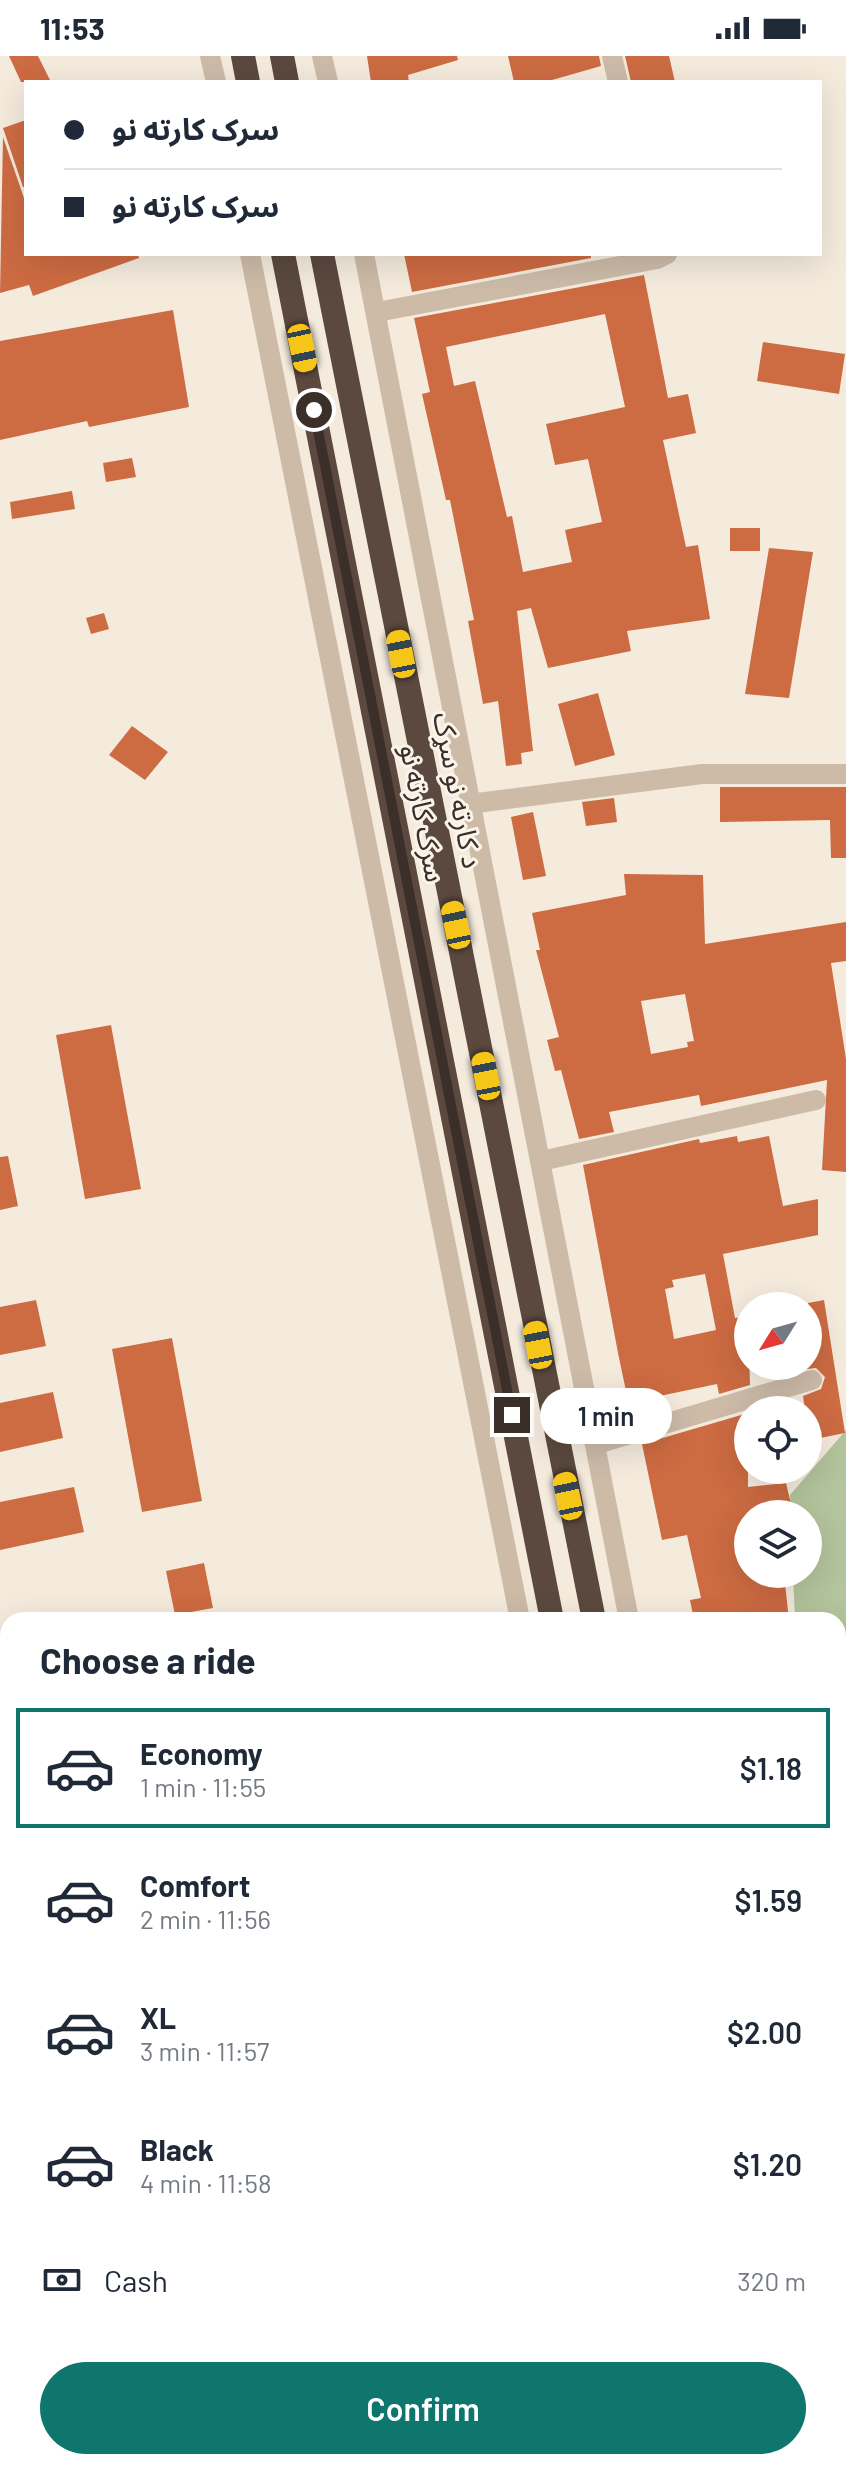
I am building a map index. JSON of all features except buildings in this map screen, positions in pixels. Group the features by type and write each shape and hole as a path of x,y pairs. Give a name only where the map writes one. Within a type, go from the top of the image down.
{"highway":[{"path":"243,56 248,80"},
{"path":"282,56 287,80"},
{"name":"سرک کارته نو","path":"283,256 550,1612"},
{"name":"د کارته نو سړک","path":"322,256 592,1612"},
{"path":"346,567 382,557"}],"street":[{"path":"210,56 216,80"},
{"path":"322,56 328,80"},
{"path":"612,56 618,80"},
{"path":"250,256 518,1612"},
{"path":"364,256 628,1612"},
{"path":"377,312 660,256"},
{"path":"469,804 702,774 846,774"},
{"path":"541,1161 816,1100"},
{"path":"597,1444 812,1380"}],"green space":[{"path":"846,1430 846,1612 795,1612 794,1588 822,1588 822,1500 790,1500 790,1495 799,1484 822,1484 822,1458"}],"route":[{"path":"314,410 512,1415"}]}
